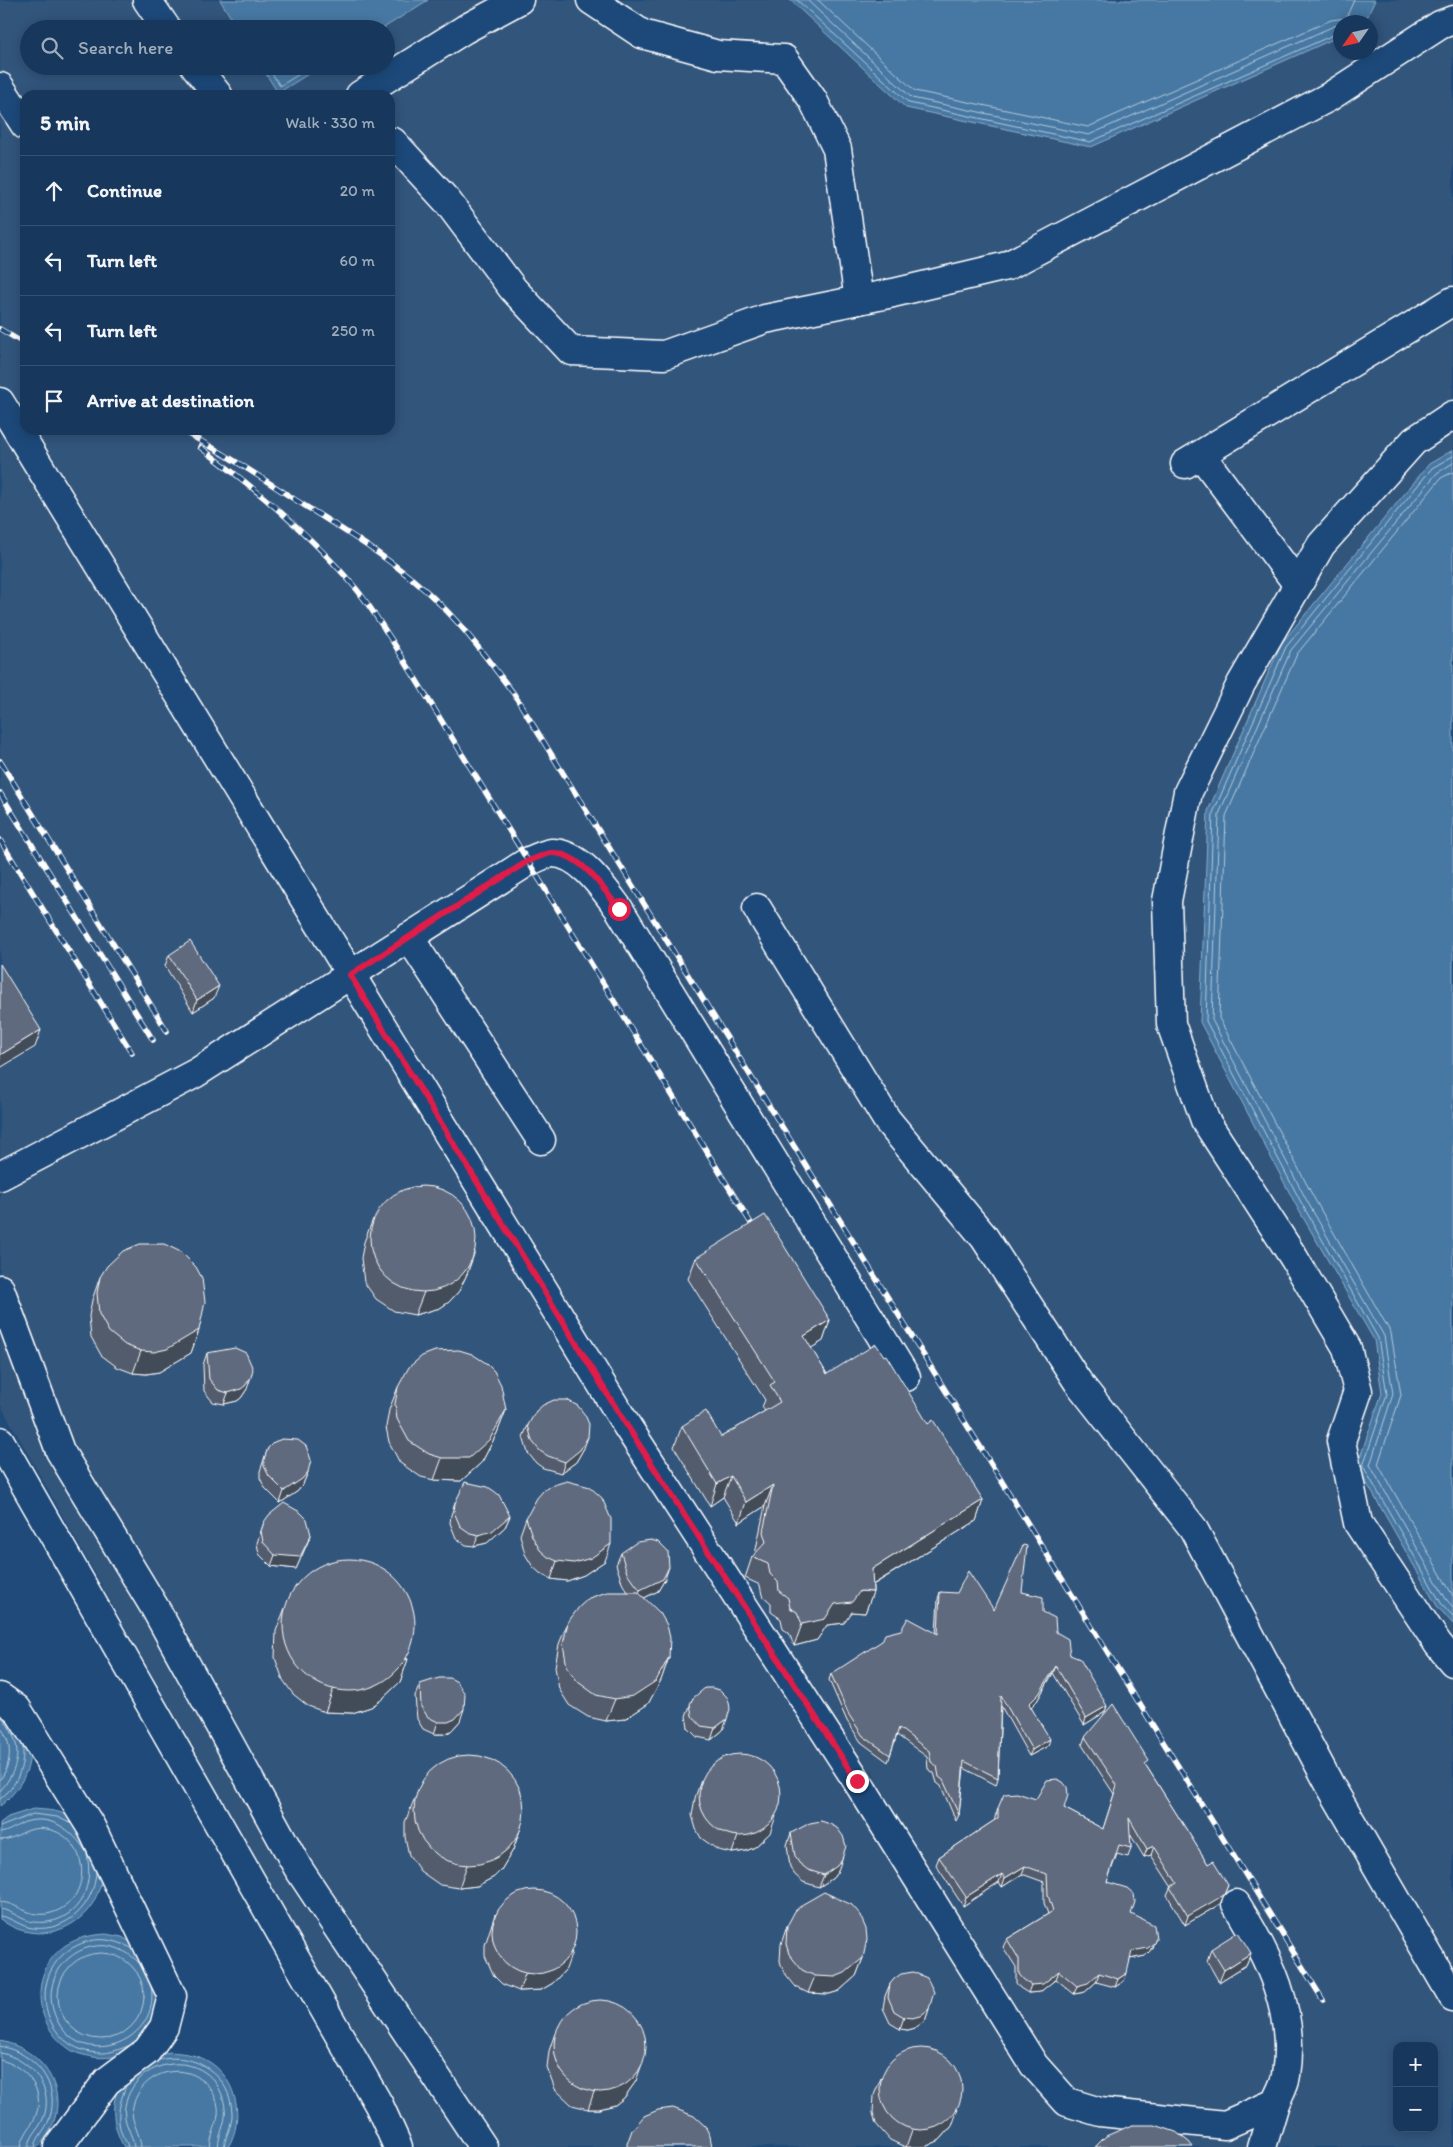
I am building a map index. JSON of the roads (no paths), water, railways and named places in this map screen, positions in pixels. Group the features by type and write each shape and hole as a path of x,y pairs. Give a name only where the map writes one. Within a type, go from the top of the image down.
{"lane":[{"path":"147,0 161,20"},
{"path":"395,73 465,29 519,0"},
{"path":"591,0 642,34 718,55 784,60 813,100 837,149 859,300"},
{"path":"395,144 447,201 513,289 571,350 664,355 765,319 859,300 1007,266 1329,97 1440,25 1453,20"},
{"path":"202,75 214,90"},
{"path":"368,90 392,75"},
{"path":"0,87 20,117"},
{"path":"1298,585 1193,459 1453,301"},
{"path":"0,402 20,435"},
{"path":"1453,415 1414,441 1321,545 1241,684 1188,792 1167,902 1171,1024 1205,1120 1294,1258 1347,1348 1358,1390 1341,1441 1358,1523 1438,1644 1453,1662"},
{"path":"20,435 627,1426 857,1781 1034,2065 1067,2102 1100,2112 1225,2125 1275,2103"},
{"path":"0,1176 196,1073 528,861 551,853 570,858 593,874 619,909 906,1377"},
{"path":"757,908 887,1120 984,1236 1078,1382 1193,1528 1331,1787 1453,1997"},
{"path":"409,937 541,1140"},
{"path":"0,1289 60,1451 155,1608 298,1868 483,2147"},
{"path":"0,1441 379,2105 398,2147"},
{"path":"0,1696 17,1709 91,1827 172,1996 164,2027 147,2051 107,2081 58,2147"},
{"path":"1236,1904 1262,1945 1283,2000 1288,2039 1286,2076 1275,2103 1262,2147"}],"water":[{"path":"220,0 428,0 395,21 232,20"},
{"path":"790,0 1375,0 1368,15 1333,15 1333,39 1091,147 906,108"},
{"path":"267,75 307,75 283,90 276,90"},
{"path":"1453,450 1453,1624 1437,1606 1357,1466 1382,1393 1374,1340 1297,1207 1200,1022 1208,811 1281,644 1429,464"},
{"path":"0,1701 26,1739 30,1753 27,1770 23,1779 13,1794 0,1806"},
{"path":"33,1809 59,1812 73,1819 97,1862 101,1874 98,1893 84,1914 63,1928 50,1932 24,1931 12,1927 0,1919 0,1823 8,1817"},
{"path":"106,1934 122,1937 141,1948 163,2005 130,2051 117,2056 97,2058 74,2052 56,2038 42,2011 40,1997 41,1982 46,1968 54,1956 66,1945 76,1940"},
{"path":"0,2041 18,2047 33,2056 45,2068 53,2082 57,2098 56,2115 50,2131 38,2147 0,2147"},
{"path":"170,2052 183,2053 204,2059 224,2075 235,2098 237,2110 233,2136 228,2147 124,2147 115,2124 114,2107 117,2091 122,2081 148,2061"}],"railway":[{"path":"0,329 20,341"},
{"path":"189,435 224,454 333,523 371,548 408,576 452,616 514,694 1323,2000"},
{"path":"200,447 241,478 299,529 336,566 369,605 757,1233"},
{"path":"0,761 167,1031"},
{"path":"0,793 153,1040"},
{"path":"0,840 132,1053"}]}
